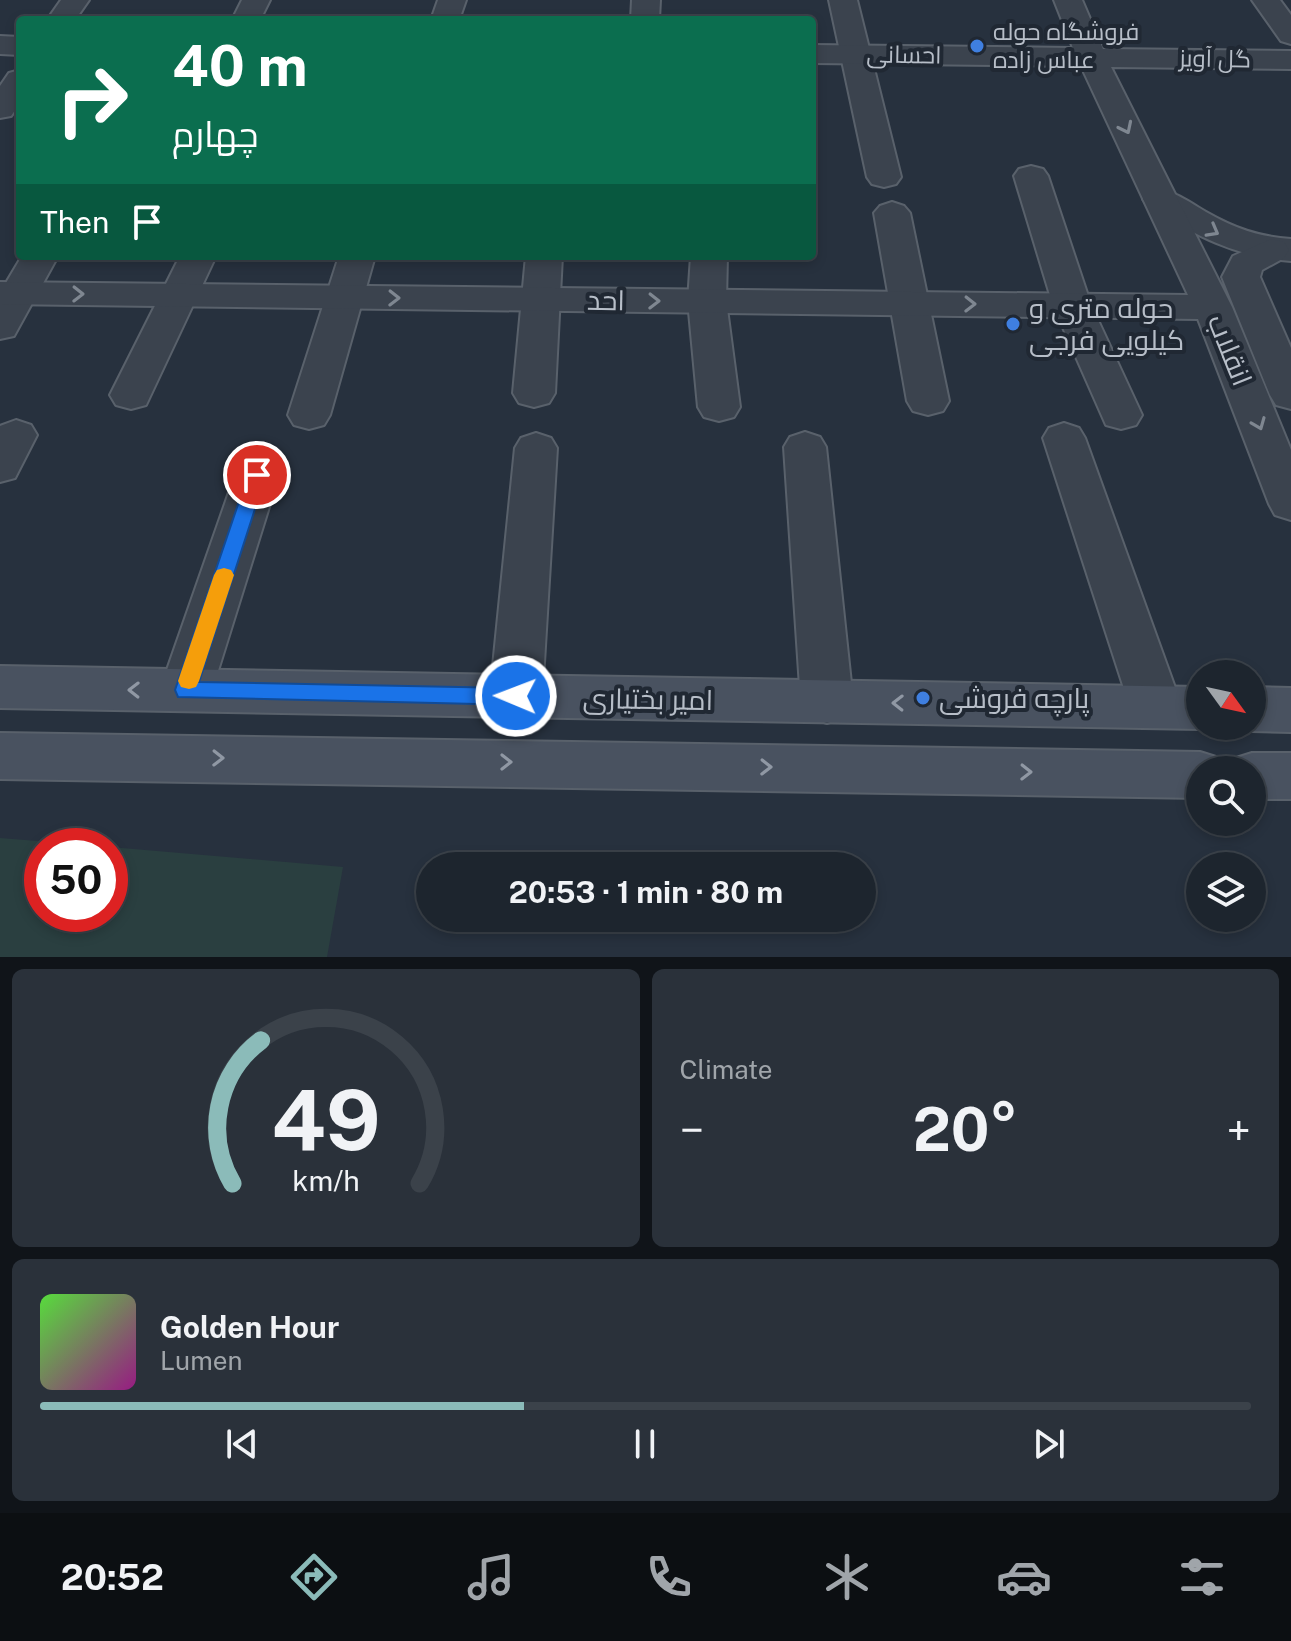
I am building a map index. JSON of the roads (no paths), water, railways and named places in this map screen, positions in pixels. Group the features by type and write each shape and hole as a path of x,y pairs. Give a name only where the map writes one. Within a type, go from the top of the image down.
{"main road":[{"name":"امیر بختیاری","path":"0,687 1178,708"},
{"path":"456,762 460,696"},
{"path":"1266,709 1291,710"},
{"path":"0,756 1186,775"},
{"path":"1266,776 1291,776"}],"street":[{"path":"843,0 884,177"},
{"name":"انقلاب","path":"1068,0 1092,58 1213,307 1291,504"},
{"path":"1266,0 1291,35"},
{"name":"احسانی","path":"816,54 1092,58"},
{"name":"گل آویز","path":"1092,58 1291,60"},
{"path":"0,109 16,85"},
{"path":"1031,176 1072,305 1121,415"},
{"name":"انقلاب","path":"1160,199 1220,236 1281,250"},
{"path":"892,213 928,401"},
{"name":"انقلاب","path":"1281,250 1246,264 1241,277 1291,395"},
{"path":"0,327 10,293 37,260"},
{"path":"131,395 196,260"},
{"path":"309,415 356,260"},
{"path":"534,393 544,260"},
{"path":"709,260 707,301 719,407"},
{"name":"احد","path":"10,293 1213,307"},
{"path":"1064,438 1178,708"},
{"path":"805,447 827,702"},
{"path":"516,696 536,448"},
{"path":"186,690 257,475"}],"place":[{"name":"فروشگاه حوله عباس زاده","path":"977,46"},
{"name":"حوله متری و کیلویی فرجی","path":"1013,324"},
{"name":"پارچه فروشی","path":"923,698"}]}
